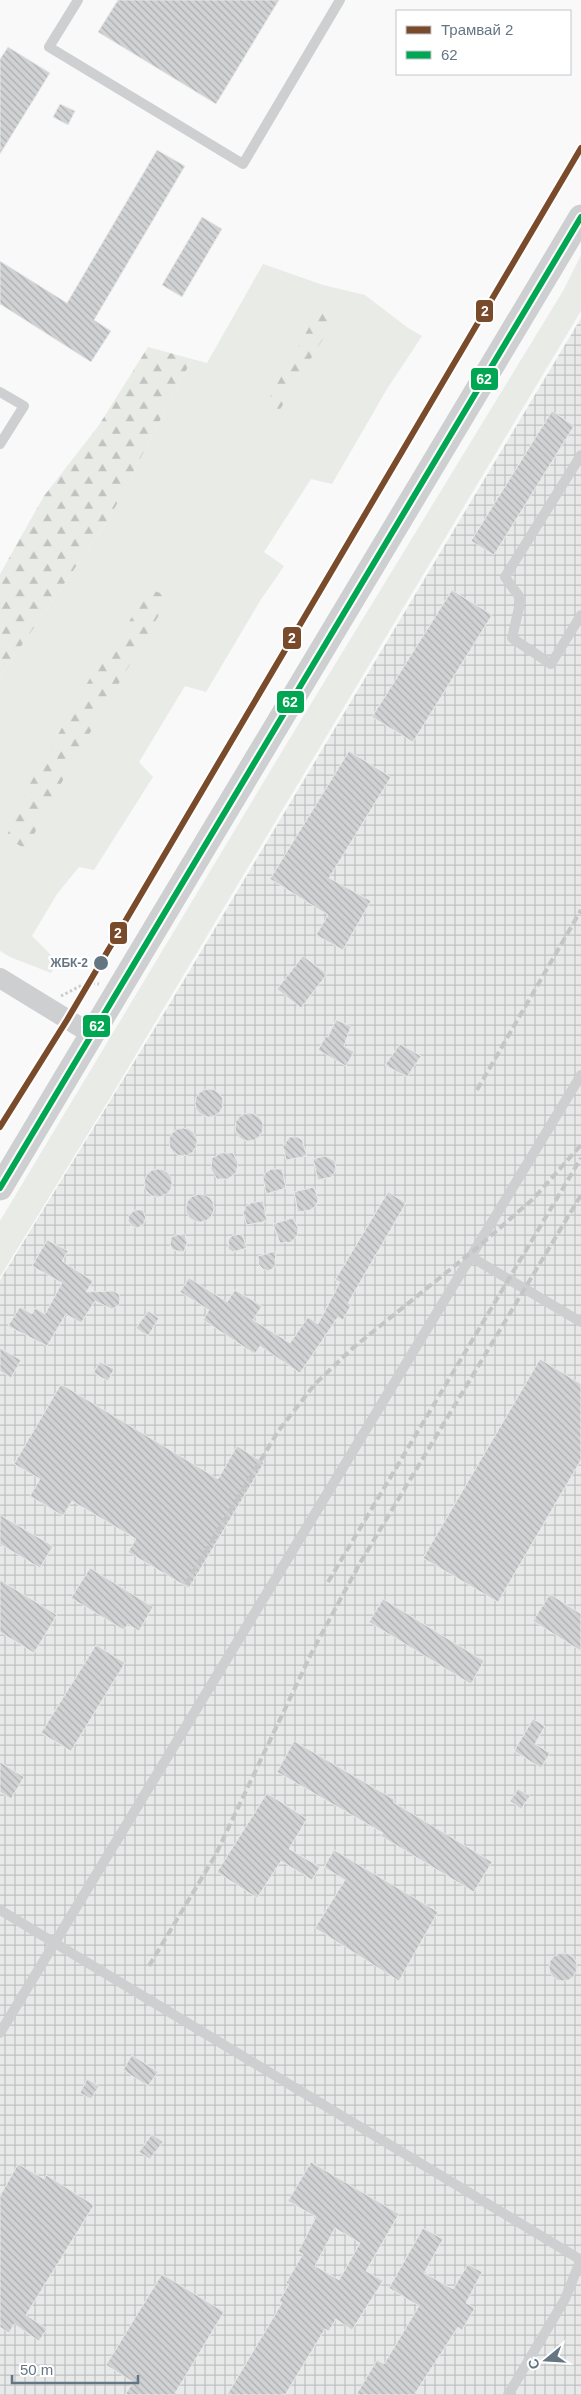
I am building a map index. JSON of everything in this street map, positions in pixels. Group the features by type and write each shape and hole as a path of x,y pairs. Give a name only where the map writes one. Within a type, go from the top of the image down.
{"street":[{"path":"0,1188 93,1036 581,217"},
{"path":"0,978 93,1036"}],"lane":[{"path":"78,0 49,47 243,164 340,0"},
{"path":"0,392 24,406 0,444"},
{"path":"581,455 505,577 520,599 512,638 551,664 581,615"},
{"path":"0,2033 581,1075"},
{"path":"471,1257 581,1322"},
{"path":"0,1910 581,2260 565,2298 508,2395"}],"path":[{"path":"45,1006 88,982 104,985"}],"shaded area":[{"path":"581,318 581,2395 0,2395 0,1280 169,1005"}],"green space":[{"path":"581,255 581,311 110,1098 0,1277 0,1221 287,743 563,291"},
{"path":"263,264 323,285 365,295 408,328 422,336 387,389 332,484 311,479 264,552 284,566 260,601 206,692 185,686 139,762 153,777 94,870 79,867 57,894 32,936 58,962 51,973 10,957 0,951 0,677 110,517 192,359 207,363"},
{"path":"312,297 324,300 335,319 279,411 267,402 316,315"},
{"path":"148,347 192,359 110,517 0,677 0,574 44,496 99,425"},
{"path":"151,590 170,596 70,767 26,849 6,838 27,789 93,673"}],"building":[{"path":"118,0 279,0 216,104 98,32"},
{"path":"8,47 50,73 0,154 0,59"},
{"path":"60,104 75,111 68,125 53,117"},
{"path":"157,150 185,166 94,320 111,331 91,362 0,304 0,261 67,303"},
{"path":"202,217 222,229 182,297 162,285"},
{"path":"552,411 574,426 494,555 471,541"},
{"path":"452,590 492,615 413,742 372,717"},
{"path":"349,751 391,777 329,878 371,901 343,950 316,935 328,915 270,879"},
{"path":"303,956 327,974 301,1008 277,989"},
{"path":"336,1020 351,1026 344,1046 354,1052 346,1066 318,1050 326,1036 328,1037"},
{"path":"400,1044 421,1056 407,1077 385,1065"},
{"path":"209,1089 219,1093 223,1103 219,1113 209,1117 199,1113 195,1103 199,1093"},
{"path":"249,1113 259,1117 263,1127 259,1137 249,1141 239,1137 235,1127 239,1117"},
{"path":"183,1128 193,1132 197,1142 193,1152 183,1156 173,1152 169,1142 173,1132"},
{"path":"290,1137 297,1137 302,1140 307,1156 286,1160 283,1146"},
{"path":"221,1153 233,1153 238,1163 236,1173 228,1179 217,1179 211,1169 212,1158"},
{"path":"325,1156 335,1161 336,1171 331,1177 318,1180 313,1159"},
{"path":"158,1169 168,1173 172,1183 168,1193 158,1197 148,1193 144,1183 148,1173"},
{"path":"272,1169 282,1169 286,1188 266,1194 263,1177 266,1172"},
{"path":"314,1187 318,1199 316,1206 310,1210 298,1212 294,1192"},
{"path":"388,1192 406,1203 348,1303 351,1305 343,1320 338,1317 300,1373 260,1346 255,1354 203,1320 209,1310 180,1292 189,1278 227,1302 235,1290 262,1306 253,1320 290,1343 308,1317 318,1324 340,1282 335,1280"},
{"path":"200,1194 210,1198 214,1208 210,1218 200,1222 190,1218 186,1208 190,1198"},
{"path":"263,1201 267,1221 247,1225 243,1214 245,1207 251,1203"},
{"path":"135,1210 143,1210 146,1218 143,1225 137,1228 128,1221 129,1215"},
{"path":"293,1218 298,1228 297,1236 291,1242 280,1243 273,1224"},
{"path":"185,1234 187,1243 184,1252 173,1250 170,1245 171,1238 175,1235"},
{"path":"242,1234 247,1248 233,1252 228,1248 229,1239 233,1235"},
{"path":"47,1240 68,1251 62,1261 93,1281 86,1292 113,1291 119,1294 120,1299 119,1305 112,1309 95,1301 81,1323 66,1314 47,1346 8,1326 20,1307 32,1314 35,1308 45,1314 62,1283 32,1266"},
{"path":"276,1251 275,1267 268,1271 263,1269 259,1265 258,1256"},
{"path":"148,1311 159,1318 148,1336 136,1328"},
{"path":"0,1348 21,1360 11,1378 0,1371"},
{"path":"540,1359 581,1384 581,1460 498,1602 423,1558"},
{"path":"100,1362 114,1369 108,1381 93,1373"},
{"path":"61,1384 218,1479 237,1446 264,1463 189,1588 128,1552 136,1539 72,1501 63,1516 30,1496 40,1479 14,1464"},
{"path":"0,1515 53,1546 40,1568 0,1544"},
{"path":"90,1568 153,1607 139,1631 128,1624 124,1630 71,1598"},
{"path":"0,1580 57,1615 34,1653 0,1632"},
{"path":"550,1594 581,1614 581,1651 533,1621"},
{"path":"383,1599 484,1661 471,1684 369,1622"},
{"path":"96,1645 125,1663 71,1751 41,1733"},
{"path":"533,1719 545,1726 535,1744 550,1753 541,1768 514,1751"},
{"path":"294,1741 395,1800 393,1802 492,1862 474,1892 381,1836 383,1833 277,1772"},
{"path":"0,1762 24,1777 11,1799 0,1792"},
{"path":"518,1789 530,1796 521,1809 510,1801"},
{"path":"267,1793 307,1819 289,1849 320,1867 312,1880 281,1861 257,1898 217,1872"},
{"path":"334,1850 438,1912 399,1981 315,1928 345,1880 324,1867"},
{"path":"563,1953 573,1957 577,1967 573,1977 563,1981 553,1977 549,1967 553,1957"},
{"path":"132,2055 158,2072 148,2086 123,2070"},
{"path":"87,2079 99,2086 91,2099 80,2093"},
{"path":"152,2134 163,2142 150,2159 139,2152"},
{"path":"311,2162 399,2214 366,2271 383,2281 352,2330 336,2319 329,2331 325,2329 285,2395 227,2395 282,2303 279,2301 289,2284 286,2283 303,2254 298,2252 316,2217 288,2201","holes":["335,2228 360,2243 339,2280 315,2266"]},
{"path":"18,2164 44,2179 46,2175 94,2205 26,2315 47,2329 39,2341 14,2324 9,2333 0,2327 0,2196"},
{"path":"423,2228 443,2239 424,2273 453,2289 468,2264 482,2272 466,2303 475,2308 462,2330 458,2327 414,2395 356,2395 377,2360 384,2364 419,2306 389,2288"},
{"path":"162,2274 224,2312 174,2395 125,2395 133,2382 106,2365"}],"railway":[{"path":"477,1090 581,910"},
{"path":"186,1584 279,1430 315,1384 354,1347 478,1247 534,1198 581,1145"},
{"path":"328,1582 581,1158"},
{"path":"149,1966 215,1856 313,1650 360,1563 581,1195"}],"tram line":[{"name":"2","path":"0,1127 67,1020 581,148"}],"transit line":[{"name":"62","path":"0,1188 581,217"}],"place":[{"name":"ЖБК-2","path":"101,963"}]}
